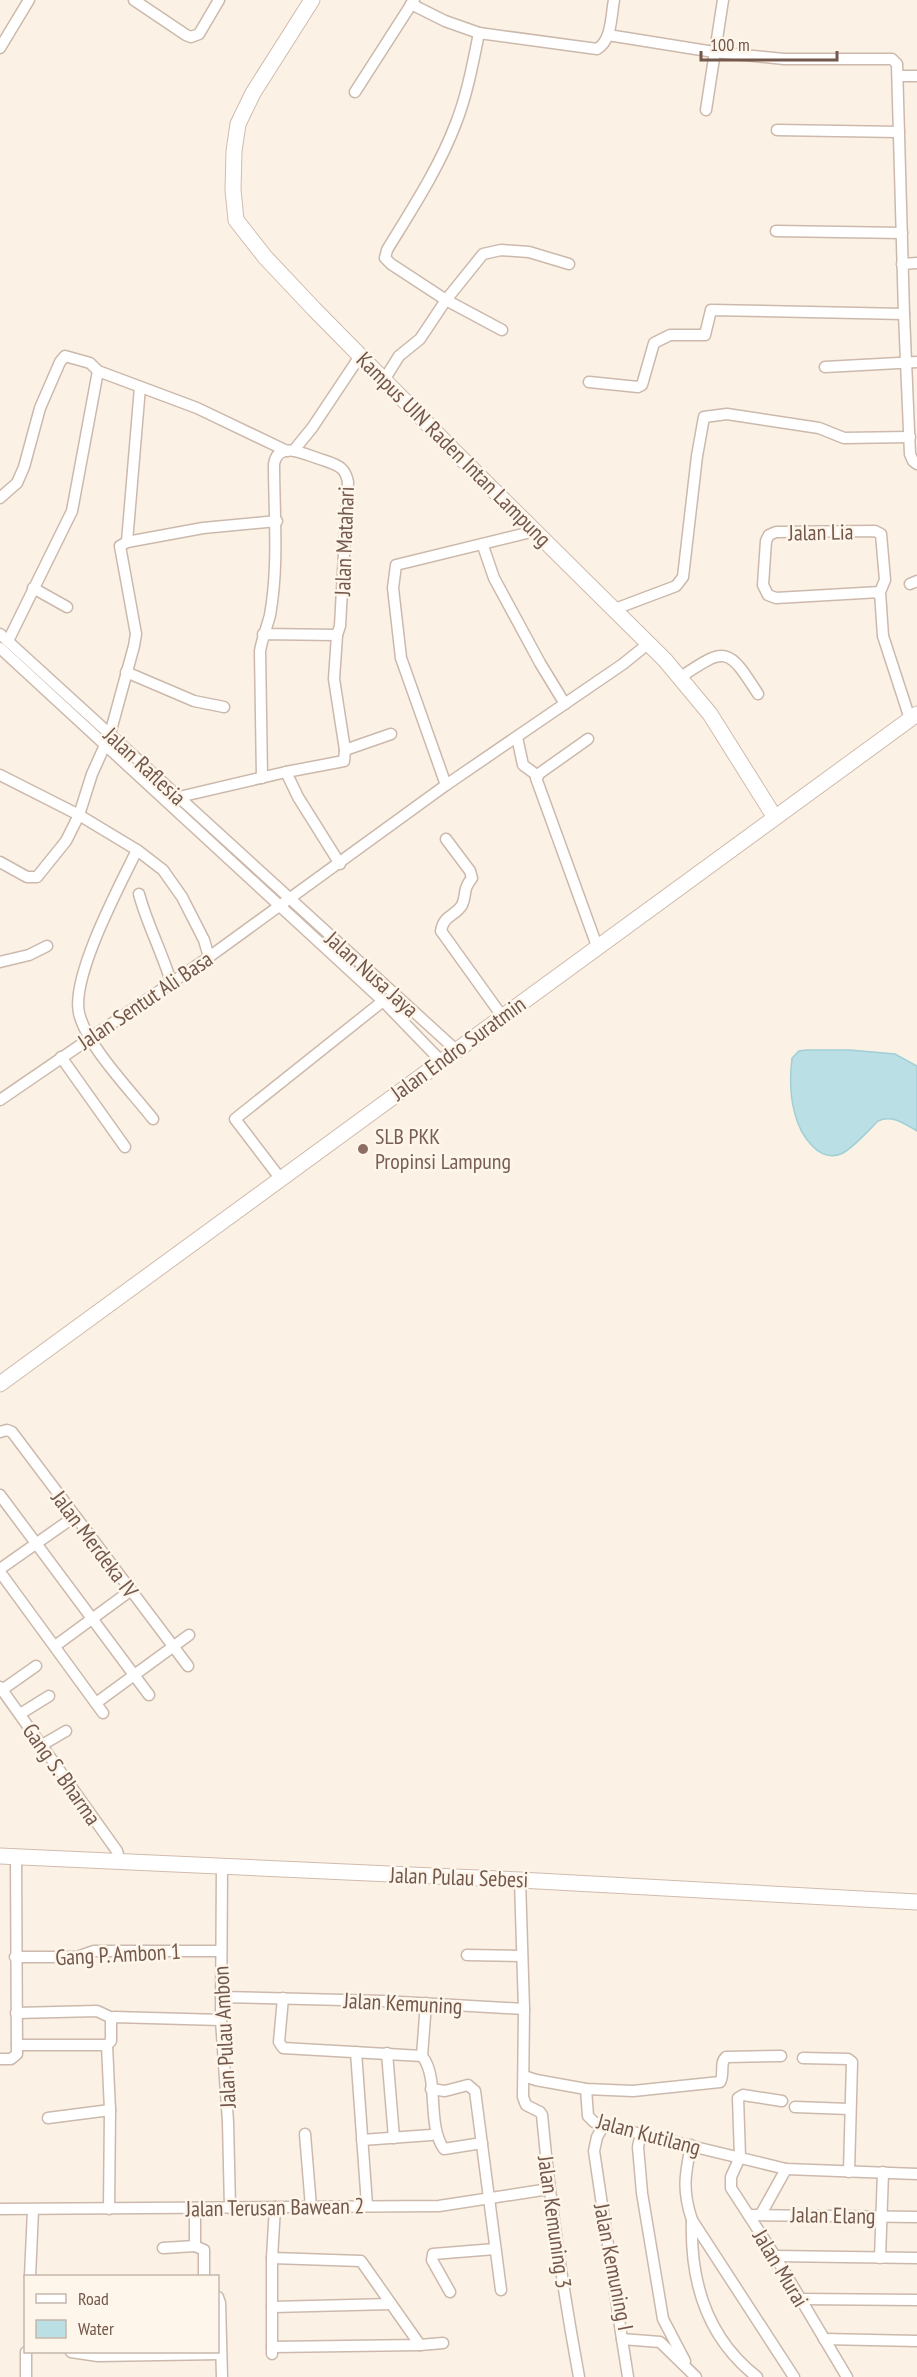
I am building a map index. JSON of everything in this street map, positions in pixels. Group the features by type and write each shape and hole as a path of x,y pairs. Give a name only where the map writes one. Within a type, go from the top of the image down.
{"street":[{"path":"0,48 29,0"},
{"path":"134,0 191,37 199,34 219,0"},
{"name":"Kampus UIN Raden Intan Lampung","path":"312,0 253,93 238,124 232,190 236,220 265,257 360,356 649,643 681,678 710,714 774,816"},
{"path":"355,92 413,2 445,21 479,33 597,50 603,46 608,35 614,0"},
{"path":"706,110 723,0"},
{"path":"479,33 465,98 456,124 434,170 385,254 386,261 446,300 502,330"},
{"path":"608,35 714,52 784,59 892,59 897,64 904,314 912,363 911,458 917,464"},
{"path":"899,76 917,76"},
{"path":"777,130 899,132"},
{"path":"776,231 902,233"},
{"path":"384,380 399,356 420,339 446,300 483,254 491,251 529,252 569,264"},
{"path":"902,264 917,263"},
{"path":"589,382 638,387 642,385 654,343 670,335 705,335 711,310 904,314"},
{"path":"262,778 260,651 269,616 276,521 275,458 280,452 291,450 312,428 360,356"},
{"name":"Jalan Matahari","path":"0,498 17,483 24,467 40,408 63,357 77,358 90,363 98,371 197,408 291,450 341,468 348,482 343,590 334,679 345,750"},
{"path":"825,367 912,363"},
{"path":"2,641 33,588 76,500 98,371"},
{"path":"127,542 140,387"},
{"path":"615,609 676,586 683,578 697,456 704,417 727,414 819,428 844,438 910,437"},
{"path":"0,862 27,877 37,877 66,841 79,815 92,774 107,739 136,634 120,546 127,542 203,528 276,521"},
{"path":"446,785 401,658 393,588 396,565 483,546 535,531"},
{"name":"Jalan Lia","path":"880,592 776,598 768,595 763,585 766,541 769,534 776,532 879,532 885,580 880,592 883,636 914,716"},
{"path":"483,546 494,578 565,704"},
{"path":"33,588 67,607"},
{"path":"263,634 337,635"},
{"name":"Jalan Raflesia","path":"2,641 284,903"},
{"name":"Jalan Sentut Ali Basa","path":"0,1100 209,957 446,785 623,664 649,643"},
{"path":"681,678 704,661 726,657 737,662 758,694"},
{"path":"126,672 194,701 224,706"},
{"name":"Jalan Endro Suratmin","path":"0,1384 774,816 914,716"},
{"path":"175,801 286,772 344,761 345,750 391,734"},
{"path":"517,737 523,765 538,776"},
{"path":"538,776 588,739"},
{"path":"286,772 298,797 340,864"},
{"path":"0,775 79,815 137,850 163,870 173,881 204,940 209,957"},
{"path":"538,776 538,782 597,946"},
{"path":"447,839 470,871 472,878 465,886 462,905 442,921 441,931 502,1016"},
{"path":"137,850 110,904 78,993 79,1014 89,1038 153,1119"},
{"path":"139,894 171,982"},
{"name":"Jalan Nusa Jaya","path":"284,903 441,1061"},
{"name":"Jalan Nusa Jaya","path":"284,903 456,1050"},
{"path":"0,962 29,955 47,946"},
{"path":"280,1178 235,1119 383,1001"},
{"path":"61,1057 126,1147"},
{"name":"Jalan Merdeka IV","path":"0,1432 7,1430 12,1432 188,1666"},
{"path":"0,1495 149,1695"},
{"path":"74,1517 0,1571 103,1713"},
{"path":"55,1646 130,1591"},
{"path":"96,1703 189,1635"},
{"path":"1,1688 36,1666"},
{"name":"Gang S. Bharma","path":"1,1688 117,1851 120,1862"},
{"path":"20,1714 49,1696"},
{"path":"42,1745 66,1731"},
{"name":"Jalan Pulau Sebesi","path":"0,1856 520,1880 917,1902"},
{"path":"16,1857 16,2051"},
{"name":"Jalan Pulau Ambon","path":"222,1867 221,2020 228,2122 230,2208"},
{"path":"520,1880 524,2076 586,2089"},
{"name":"Gang P. Ambon 1","path":"15,1957 77,1957 94,1951 220,1951"},
{"path":"467,1955 522,1956"},
{"name":"Jalan Kemuning","path":"221,1997 426,2003 524,2009"},
{"path":"283,1998 281,2047 422,2056"},
{"path":"426,2003 422,2056 427,2062 432,2089 436,2133 444,2149 482,2143"},
{"path":"16,2013 97,2011 112,2018 221,2020"},
{"path":"0,2059 16,2051 107,2045 111,2041 112,2018"},
{"path":"107,2045 110,2110 109,2209"},
{"path":"356,2052 368,2205"},
{"path":"387,2053 394,2138"},
{"name":"Jalan Kutilang","path":"781,2056 726,2057 723,2061 722,2079 716,2083 633,2091 586,2089 588,2116 594,2122 604,2125 786,2169 917,2174"},
{"path":"803,2058 852,2062 849,2172"},
{"name":"Jalan Kemuning 3","path":"524,2076 525,2102 542,2115 549,2189 579,2377"},
{"path":"432,2089 445,2091 468,2085 473,2087 501,2290"},
{"name":"Jalan Murai","path":"782,2101 743,2095 738,2098 740,2157 731,2177 731,2188 775,2256 847,2377"},
{"path":"795,2107 849,2109"},
{"path":"48,2118 110,2110"},
{"name":"Jalan Kemuning I","path":"604,2125 597,2137 594,2151 622,2339 660,2342 692,2373"},
{"path":"363,2140 436,2133"},
{"path":"641,2133 638,2147 642,2193 663,2319 692,2373"},
{"path":"304,2134 311,2207"},
{"path":"691,2145 684,2181 686,2203 692,2220 794,2377"},
{"path":"761,2214 786,2169"},
{"path":"880,2258 883,2172"},
{"name":"Jalan Terusan Bawean 2","path":"0,2209 439,2206 549,2189"},
{"path":"275,2207 272,2258 272,2350 443,2343"},
{"path":"195,2209 195,2246"},
{"path":"30,2275 33,2210"},
{"name":"Jalan Elang","path":"748,2215 917,2217"},
{"path":"692,2220 692,2244 700,2297 705,2312 736,2359 757,2377"},
{"path":"692,2244 704,2237"},
{"path":"163,2247 195,2246 204,2250 204,2275"},
{"path":"450,2292 432,2260 433,2254 495,2249"},
{"path":"775,2256 917,2258"},
{"path":"272,2258 358,2259 364,2264 420,2345"},
{"path":"799,2299 917,2300"},
{"path":"272,2307 391,2304"},
{"path":"219,2319 222,2377"},
{"path":"622,2339 628,2377"},
{"path":"824,2339 917,2341"},
{"path":"26,2353 26,2377"},
{"path":"78,2353 98,2356 221,2354"}],"water":[{"path":"850,1050 895,1054 917,1066 917,1131 898,1121 883,1119 843,1153 834,1156 826,1155 812,1146 801,1130 792,1100 792,1058 799,1051"}],"place":[{"name":"SLB PKK Propinsi Lampung","path":"363,1149"}]}
